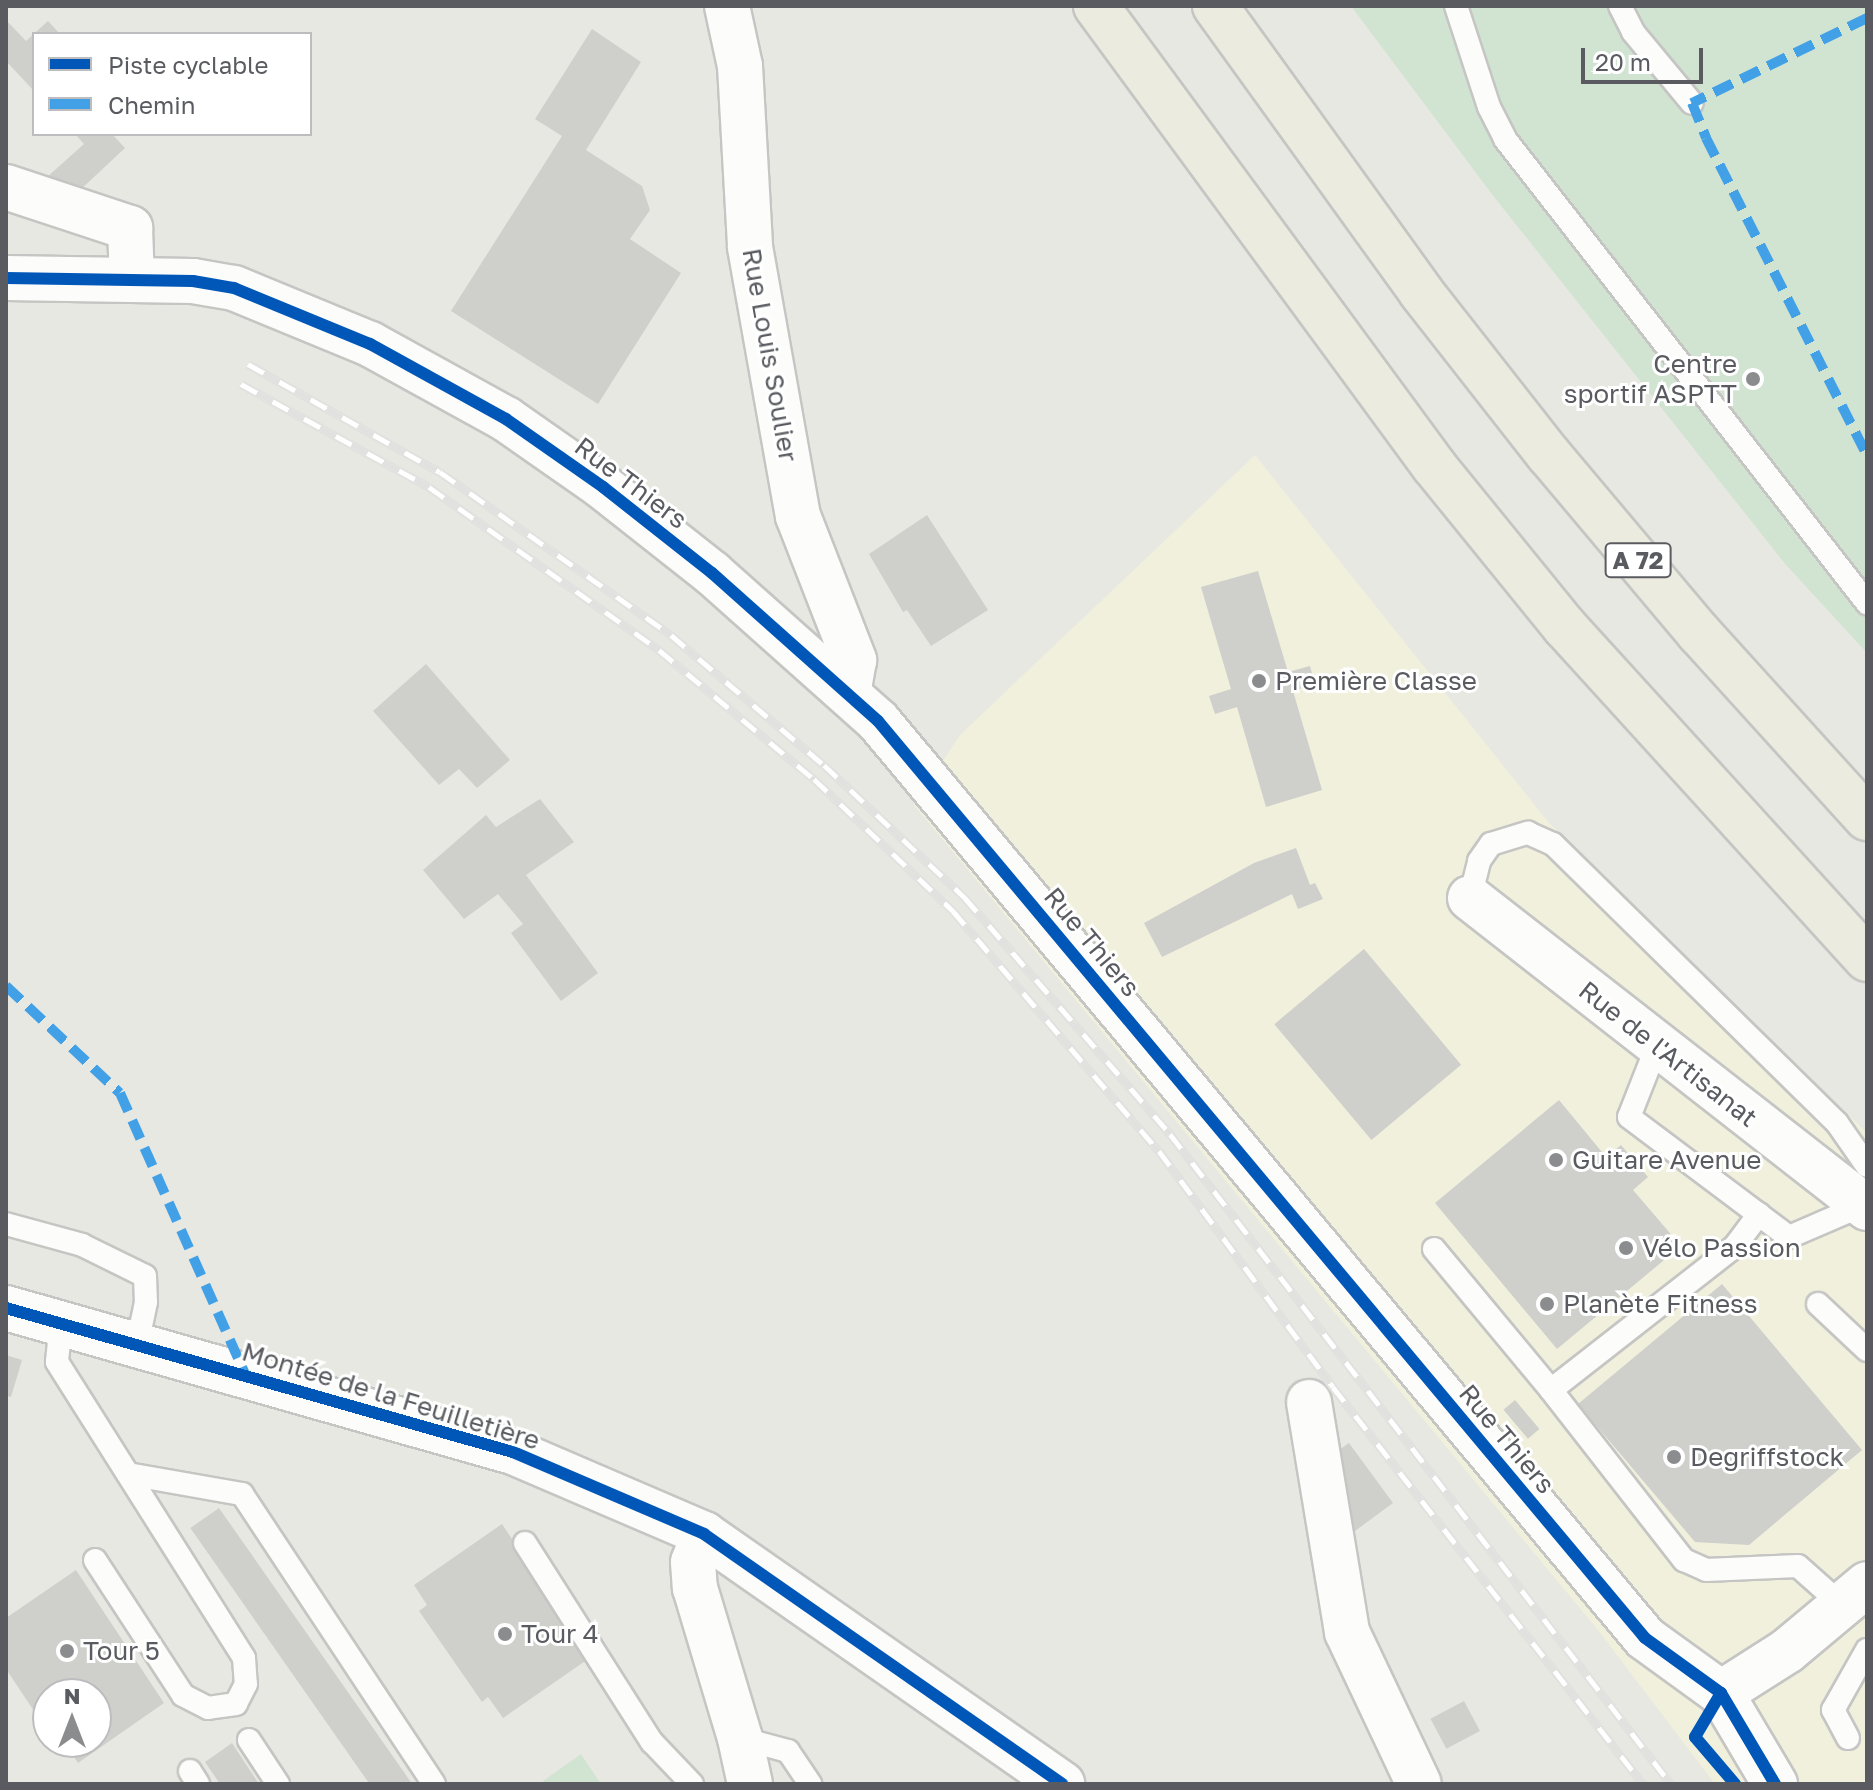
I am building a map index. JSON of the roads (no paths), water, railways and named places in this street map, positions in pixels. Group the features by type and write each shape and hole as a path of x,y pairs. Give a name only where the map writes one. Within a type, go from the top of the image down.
{"highway":[{"path":"1096,6 1444,478 1565,627 1867,959"},
{"name":"A 72","path":"1215,6 1421,292 1549,455 1699,633 1867,818"}],"street":[{"name":"Rue Louis Soulier","path":"727,6 740,66 753,262 798,516 854,660 848,693"},
{"path":"6,187 130,228 132,280"},
{"name":"Rue Thiers","path":"6,278 193,281 234,288 370,344 506,419 603,487 712,573 878,721 1645,1638 1721,1693 1775,1784"},
{"name":"Rue de l'Artisanat","path":"1470,898 1657,1046 1866,1193"},
{"name":"Montée de la Feuilletière","path":"6,1308 513,1452 704,1534 1063,1784"},
{"path":"1309,1402 1347,1632 1419,1784"},
{"path":"704,1534 693,1562 695,1588 740,1738 750,1784"},
{"path":"1721,1693 1787,1651 1854,1595"}],"lane":[{"path":"1456,6 1489,107 1505,139 1867,603"},
{"path":"1620,6 1633,32 1692,103"},
{"path":"1470,898 1479,861 1491,844 1528,833 1553,844 1837,1123 1866,1193 1789,1237 1629,1117 1657,1046"},
{"path":"1551,1390 1735,1246 1759,1214"},
{"path":"6,1224 82,1245 145,1276 146,1302 137,1345"},
{"path":"1434,1249 1551,1390 1684,1560 1706,1570 1798,1566 1854,1595"},
{"path":"1818,1304 1867,1350"},
{"path":"61,1323 57,1362 244,1658 246,1684 236,1704 208,1708 183,1695 95,1560"},
{"path":"128,1474 242,1494 434,1784"},
{"path":"525,1543 652,1742 692,1784"},
{"path":"1848,1738 1833,1710 1867,1650"},
{"path":"740,1738 788,1751 810,1784"},
{"path":"249,1740 278,1784"}],"railway":[{"path":"248,364 440,472 671,635 824,765 965,898 1170,1134 1671,1784"},
{"path":"241,384 429,487 659,650 814,779 953,911 1159,1151 1333,1387 1643,1784"}],"place":[{"name":"Centre sportif ASPTT","path":"1753,379"},
{"name":"Première Classe","path":"1259,681"},
{"name":"Guitare Avenue","path":"1556,1160"},
{"name":"Vélo Passion","path":"1626,1248"},
{"name":"Planète Fitness","path":"1547,1304"},
{"name":"Degriffstock","path":"1674,1457"},
{"name":"Tour 4","path":"505,1634"},
{"name":"Tour 5","path":"67,1651"}]}
